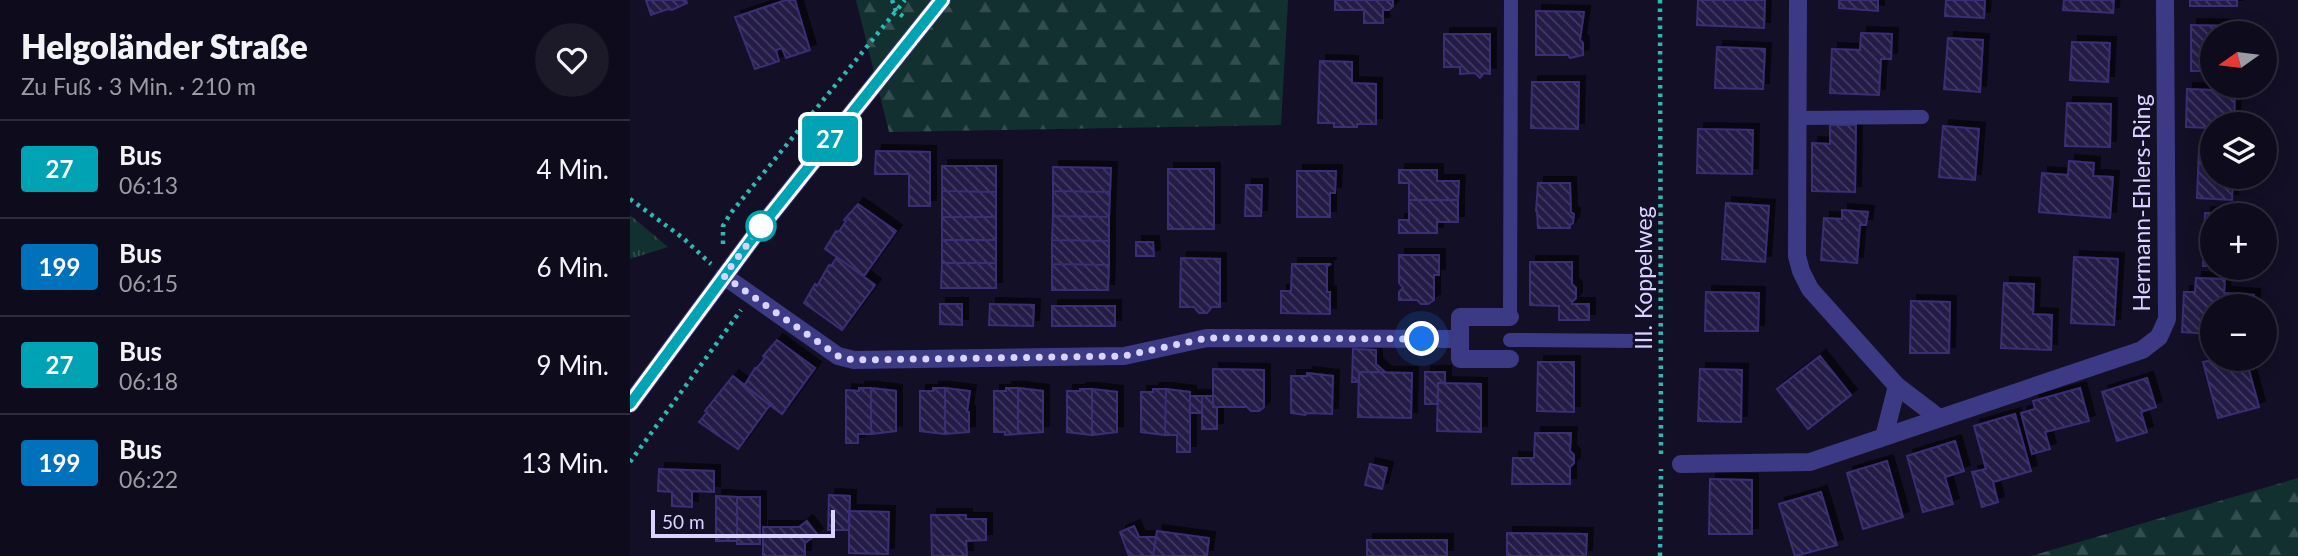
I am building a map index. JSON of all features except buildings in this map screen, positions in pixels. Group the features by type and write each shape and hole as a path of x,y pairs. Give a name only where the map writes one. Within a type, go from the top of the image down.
{"street":[{"path":"630,404 760,228 942,0"},
{"path":"1798,0 1797,256 1801,271 1810,289 1897,386 1939,418"},
{"name":"Hermann-Ehlers-Ring","path":"1681,464 1810,461 2142,350 2159,337 2167,318 2165,0"},
{"path":"724,276 838,356 853,360 1124,356 1207,338 1460,339"},
{"path":"1510,317 1460,317 1460,359 1510,359"},
{"path":"1884,437 1897,386"}],"lane":[{"path":"1510,317 1511,0"},
{"path":"1797,118 1922,117"},
{"path":"1510,340 1639,341"}],"path":[{"path":"723,226 905,0"},
{"name":"III. Koppelweg","path":"1660,0 1660,556"},
{"path":"630,199 702,254 724,276"},
{"path":"630,462 751,295"}],"green space":[{"path":"856,0 1288,0 1281,125 889,132"},
{"path":"630,215 668,247 630,259"},
{"path":"2298,478 2298,556 2031,556"}],"bus line":[{"name":"27","path":"630,404 760,228 942,0"}],"route":[{"path":"761,226 724,276 838,356 853,360 1124,356 1207,338 1422,339"}]}
